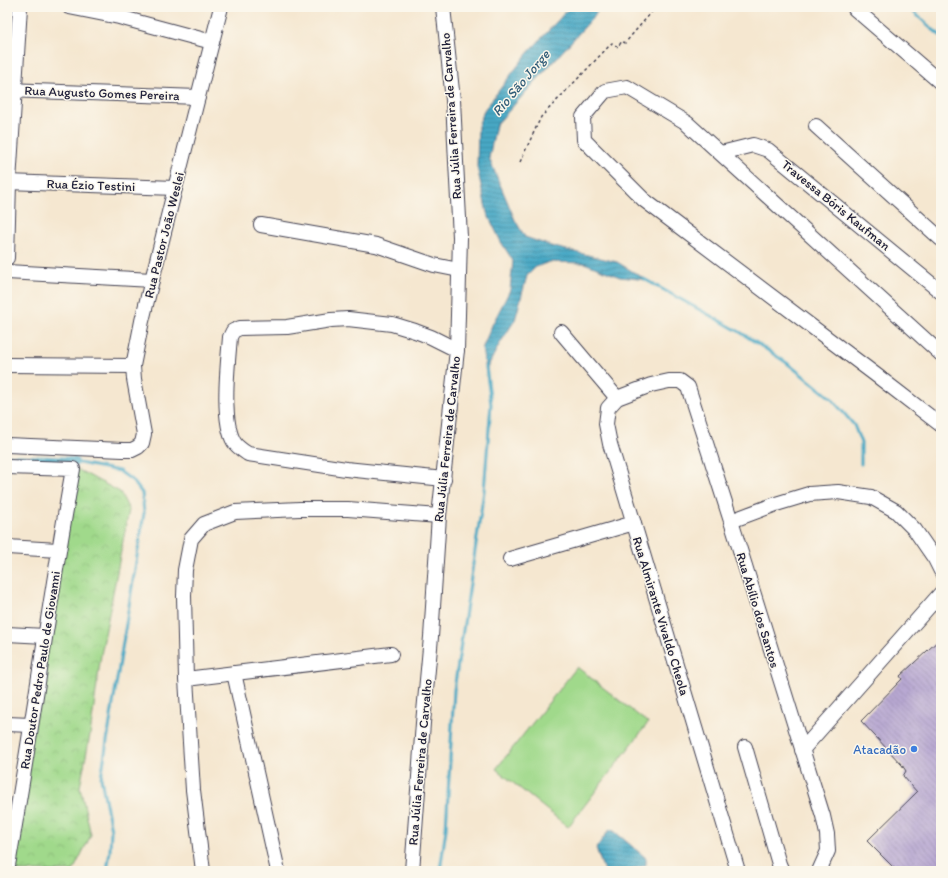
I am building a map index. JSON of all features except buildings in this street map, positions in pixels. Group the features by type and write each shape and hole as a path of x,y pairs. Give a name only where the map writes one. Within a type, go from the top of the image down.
{"street":[{"path":"7,258 11,90 20,7"},
{"path":"69,7 119,17 212,42"},
{"name":"Rua Pastor João Weslei","path":"7,445 132,450 142,443 144,434 133,366 152,280 221,7"},
{"name":"Rua Júlia Ferreira de Carvalho","path":"412,867 431,637 439,516 457,350 460,237 453,100 443,7"},
{"path":"855,9 941,83"},
{"path":"941,354 688,123 627,87 605,91 583,117 584,140 644,200 941,425"},
{"name":"Rua Augusto Gomes Pereira","path":"11,90 198,97"},
{"path":"816,126 941,239"},
{"name":"Travessa Bóris Kaufman","path":"721,153 753,145 768,150 941,292"},
{"name":"Rua Ézio Testini","path":"8,182 176,188"},
{"path":"261,225 376,245 434,265 459,270"},
{"path":"7,272 152,280"},
{"path":"444,479 339,468 248,454 239,448 233,441 228,427 226,400 230,337 233,331 240,328 287,327 331,320 348,319 392,324 426,335 457,350"},
{"path":"561,332 617,398"},
{"path":"7,365 133,366"},
{"name":"Rua Abílio dos Santos","path":"617,398 651,385 669,381 680,381 688,387 823,816 827,834 828,851 819,871"},
{"name":"Rua Almirante Vivaldo Cheola","path":"617,398 608,408 606,424 610,444 738,871"},
{"name":"Rua Doutor Pedro Paulo de Giovanni","path":"7,467 73,469 58,550 31,725 12,816 7,871"},
{"path":"731,521 776,504 809,494 838,492 871,497 896,511 915,530 935,559 941,571"},
{"path":"204,871 193,790 186,679 184,596 185,570 191,539 204,524 235,512 300,509 348,510 439,516"},
{"path":"510,559 634,523"},
{"path":"7,547 58,550"},
{"path":"802,750 941,593"},
{"path":"7,634 45,636"},
{"path":"186,679 390,654"},
{"path":"234,673 278,871"},
{"path":"7,724 31,725"},
{"path":"745,747 782,871"},
{"path":"401,871 412,867"}],"path":[{"path":"520,162 542,117 612,43 618,47 622,41 625,43 656,7"}],"green space":[{"path":"73,467 120,492 129,510 101,655 90,735 80,787 91,835 73,871 7,871"},
{"path":"577,667 648,723 568,827 496,769"}],"water":[{"name":"Rio São Jorge","path":"570,7 601,7 496,125 489,158 515,220 525,237 554,247 617,262 647,280 620,277 584,263 549,262 536,267 527,276 515,320 499,345 486,370 482,349 492,325 510,290 513,261 501,242 487,213 477,167 478,126 484,110 526,55"},
{"path":"610,829 646,858 646,865 627,871 604,871 596,848"}],"waterway":[{"path":"908,7 941,36"},
{"path":"644,279 740,332 787,363 831,398 854,425 861,443 861,464"},
{"path":"440,871 446,829 454,690 484,491 491,404 486,367"},
{"path":"7,459 74,462"},
{"path":"74,462 119,471 133,481 142,493 144,513 101,778 111,830 107,871"}],"place":[{"name":"Atacadão","path":"914,749"}]}
